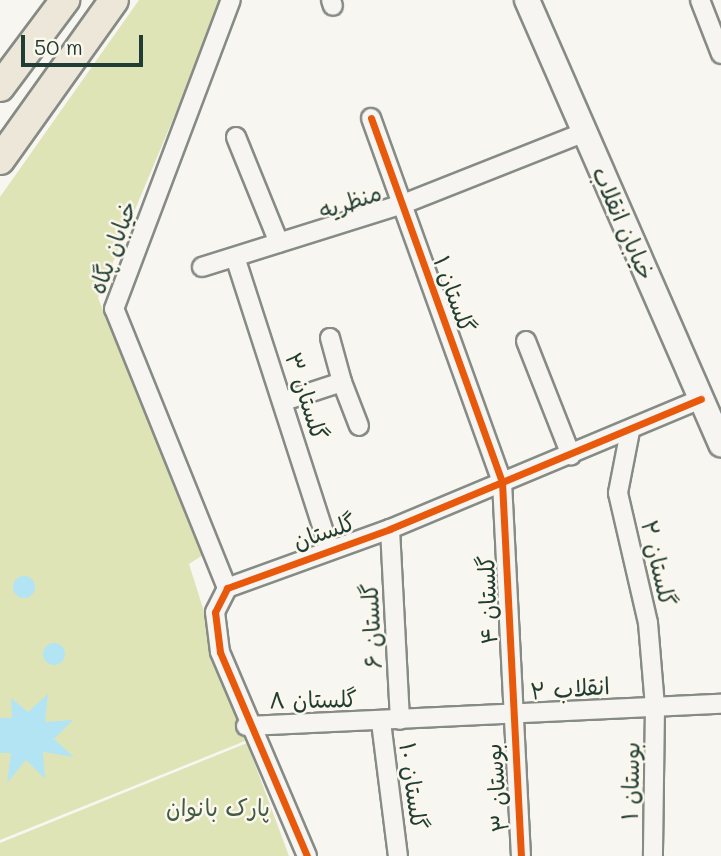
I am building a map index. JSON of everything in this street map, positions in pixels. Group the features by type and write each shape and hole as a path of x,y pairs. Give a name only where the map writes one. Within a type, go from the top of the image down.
{"main road":[{"path":"34,112 4,78 65,0"},
{"path":"0,162 114,0"},
{"name":"خیابان انقلاب","path":"527,0 721,445"}],"street":[{"name":"خیابان پگاه","path":"227,587 114,309 231,0"},
{"path":"701,0 721,54"},
{"path":"0,162 10,160 61,89 63,71"},
{"name":"گلستان ۱","path":"372,118 502,482"},
{"name":"منظریه","path":"202,267 236,260 279,243 403,204 584,132"},
{"path":"236,137 279,243"},
{"name":"گلستان ۳","path":"236,260 284,401 329,548"},
{"path":"330,338 342,382 359,426"},
{"path":"526,341 571,455"},
{"path":"284,401 342,382"},
{"name":"گلستان","path":"227,587 329,548 390,529 630,431 701,399"},
{"name":"گلستان ۲","path":"630,431 618,492 648,623 655,707"},
{"name":"گلستان ۴","path":"502,482 510,717"},
{"name":"گلستان ۶","path":"390,529 400,720"},
{"path":"227,587 215,612 220,652 246,726 307,856"},
{"name":"انقلاب ۲","path":"381,722 721,704"},
{"name":"بوستان ۱","path":"653,856 655,707"},
{"name":"بوستان ۳","path":"510,717 521,856"},
{"name":"گلستان ۸","path":"246,726 381,722"},
{"name":"گلستان ۱۰","path":"381,722 398,856"}],"green space":[{"path":"139,0 223,0 98,298 203,555 189,564 245,741 0,840 0,197"},
{"name":"پارک بانوان","path":"247,743 289,856 0,856 0,843"}],"water":[{"path":"24,576 32,579 35,587 32,595 24,598 16,595 13,587 16,579"},
{"path":"54,643 62,646 65,654 62,662 54,665 46,662 43,654 46,646"},
{"path":"48,694 45,722 73,720 54,739 74,757 43,752 45,779 26,760 7,783 11,753 0,753 0,718 12,718 11,698 28,712"}],"cycle path":[{"path":"371,118 502,482 521,856"},
{"path":"307,856 220,652 215,612 227,588 390,529 701,399"}]}
